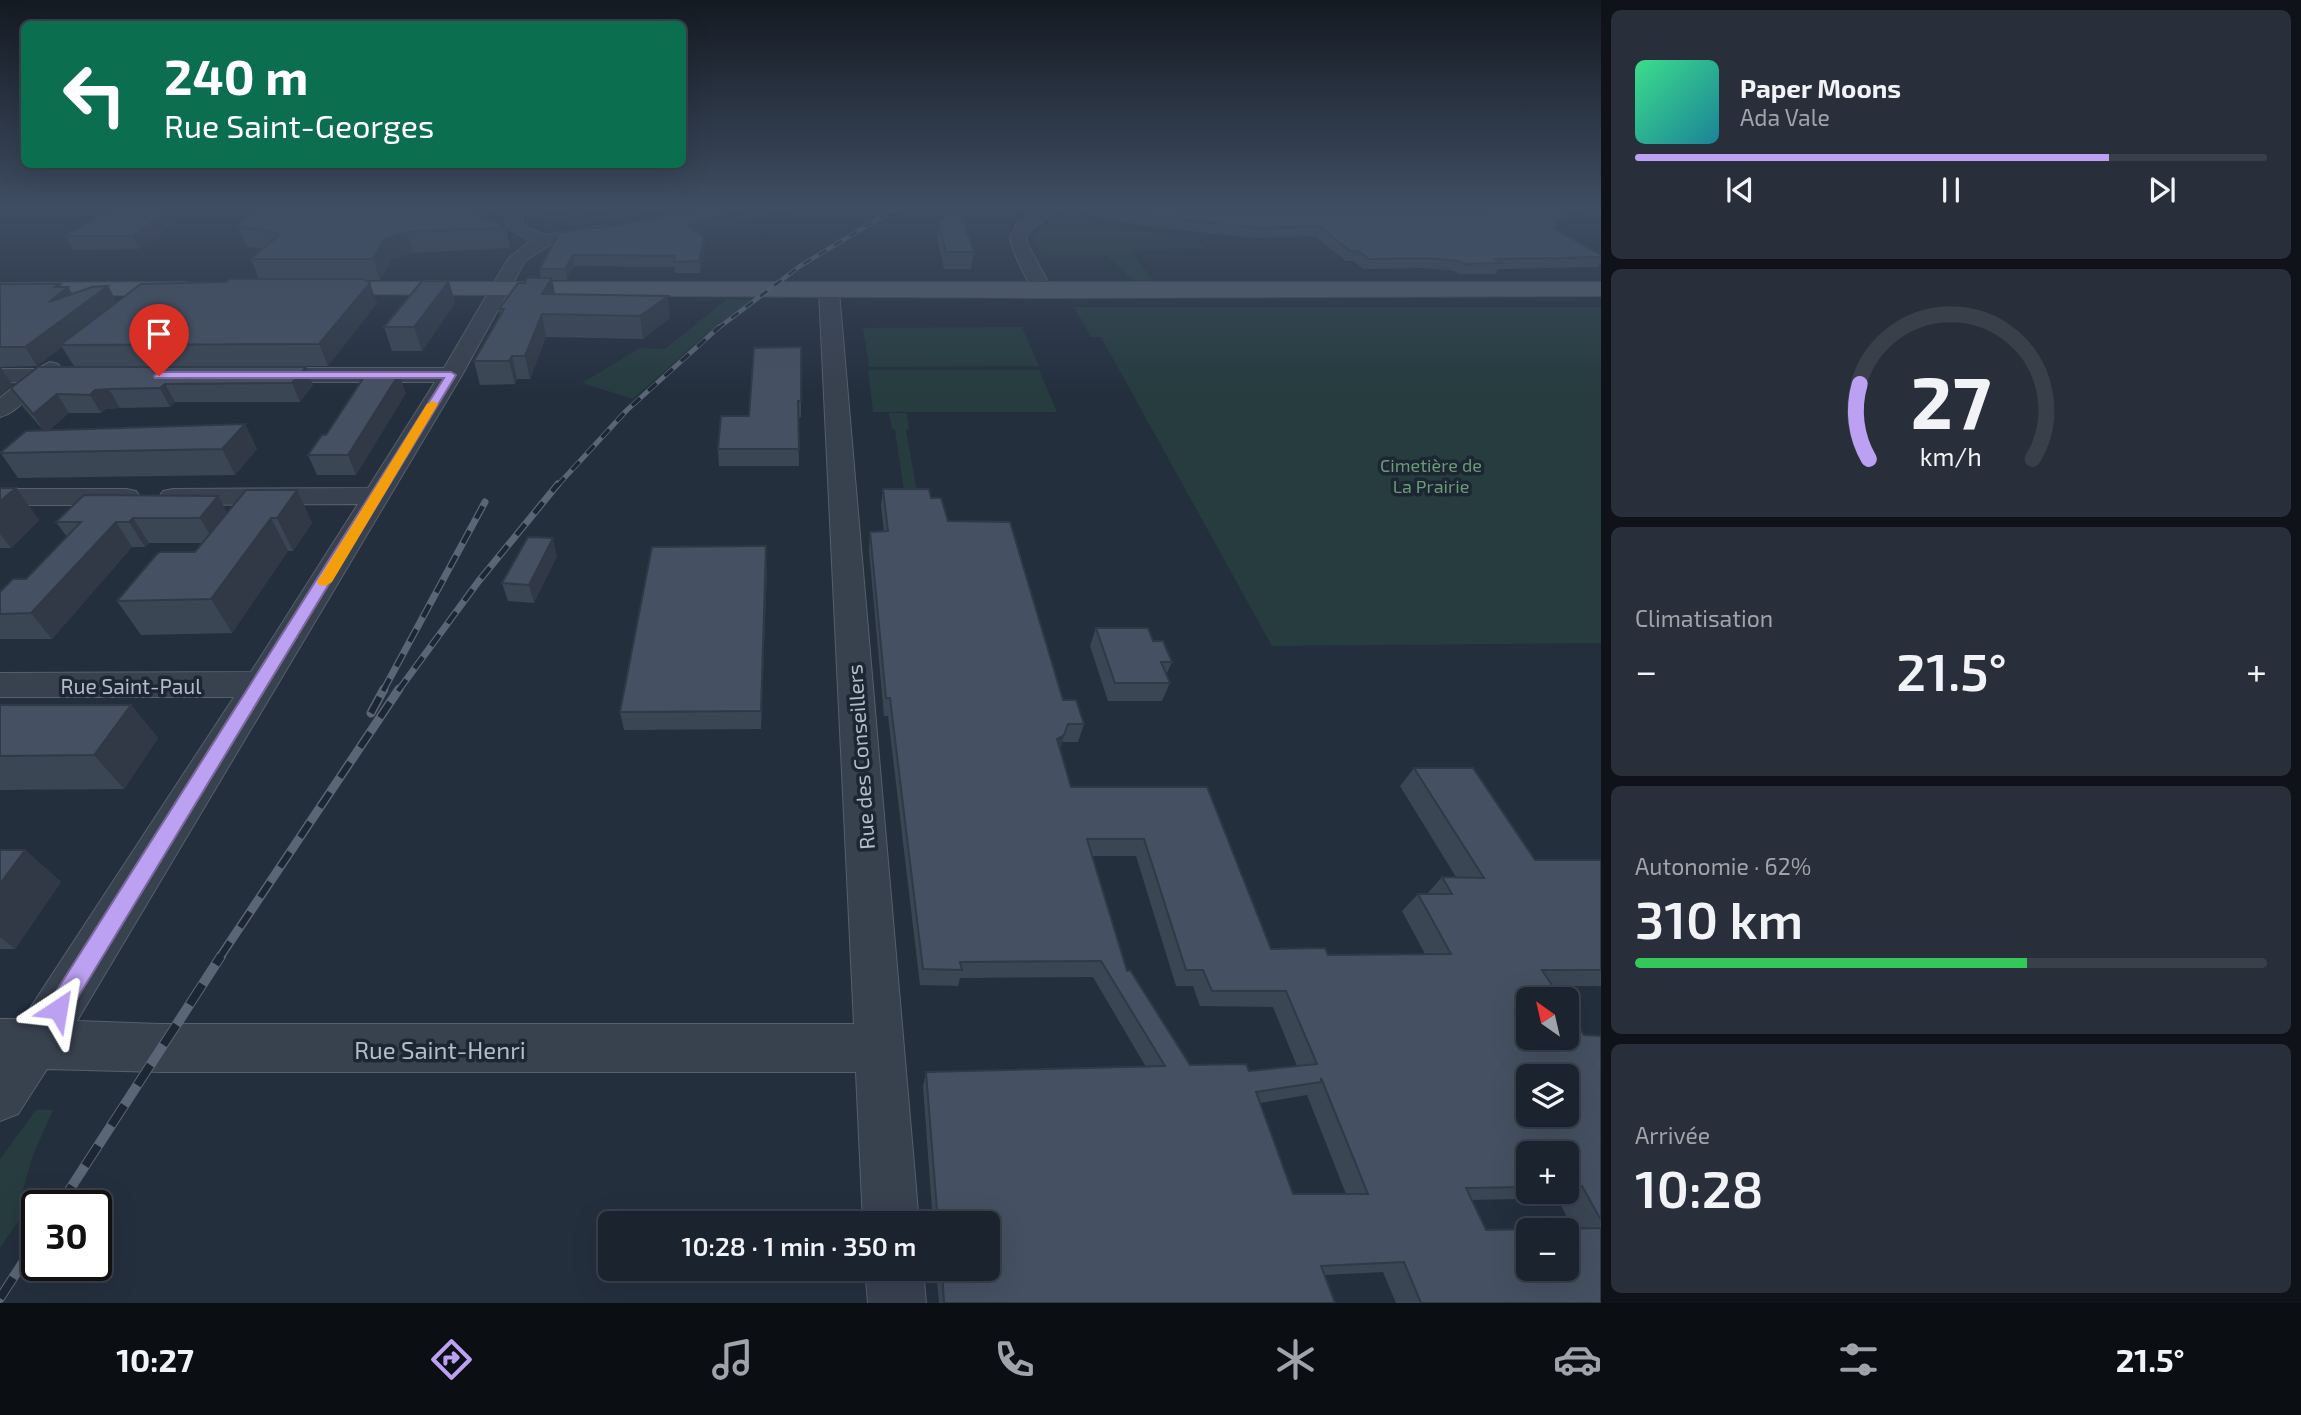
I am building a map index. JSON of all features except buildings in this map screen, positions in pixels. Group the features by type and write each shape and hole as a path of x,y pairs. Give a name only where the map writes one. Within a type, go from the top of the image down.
{"main road":[{"path":"0,290 214,289"},
{"path":"295,289 1601,289"}],"street":[{"path":"0,1096 18,1043 261,684 451,375 512,268"},
{"path":"1031,268 1043,291"},
{"path":"130,308 155,289"},
{"name":"Rue des Conseillers","path":"830,291 890,1211"},
{"path":"0,410 68,355"},
{"path":"240,375 451,375"},
{"path":"0,376 95,376"},
{"path":"0,497 377,496"},
{"name":"Rue Saint-Paul","path":"0,685 261,684"},
{"name":"Rue Saint-Henri","path":"18,1043 325,1049 880,1048"},
{"path":"895,1281 897,1303"}],"green space":[{"path":"1120,268 1143,268 1154,282 1135,282"},
{"path":"727,299 751,300 704,336 633,399 582,383 640,348 665,349"},
{"name":"Cimetière de La Prairie","path":"1074,307 1601,307 1601,643 1272,646 1101,337 1091,337"},
{"path":"1022,327 1039,366 869,367 863,328"},
{"path":"868,370 1039,370 1057,412 873,412"},
{"path":"889,413 907,413 909,429 906,430 918,498 905,498 895,430 892,429"},
{"path":"36,1110 53,1110 21,1190 21,1217 0,1248 0,1159"}],"railway":[{"path":"717,329 798,268"},
{"path":"557,486 627,410 719,327"},
{"path":"398,691 478,582 558,484"},
{"path":"383,691 485,502"},
{"path":"371,713 384,689"},
{"path":"220,957 399,689"},
{"path":"69,1190 221,956"},
{"path":"0,1298 21,1266"}],"slow traffic":[{"path":"325,582 433,404"}],"route":[{"path":"58,1009 451,375 159,376"}]}
